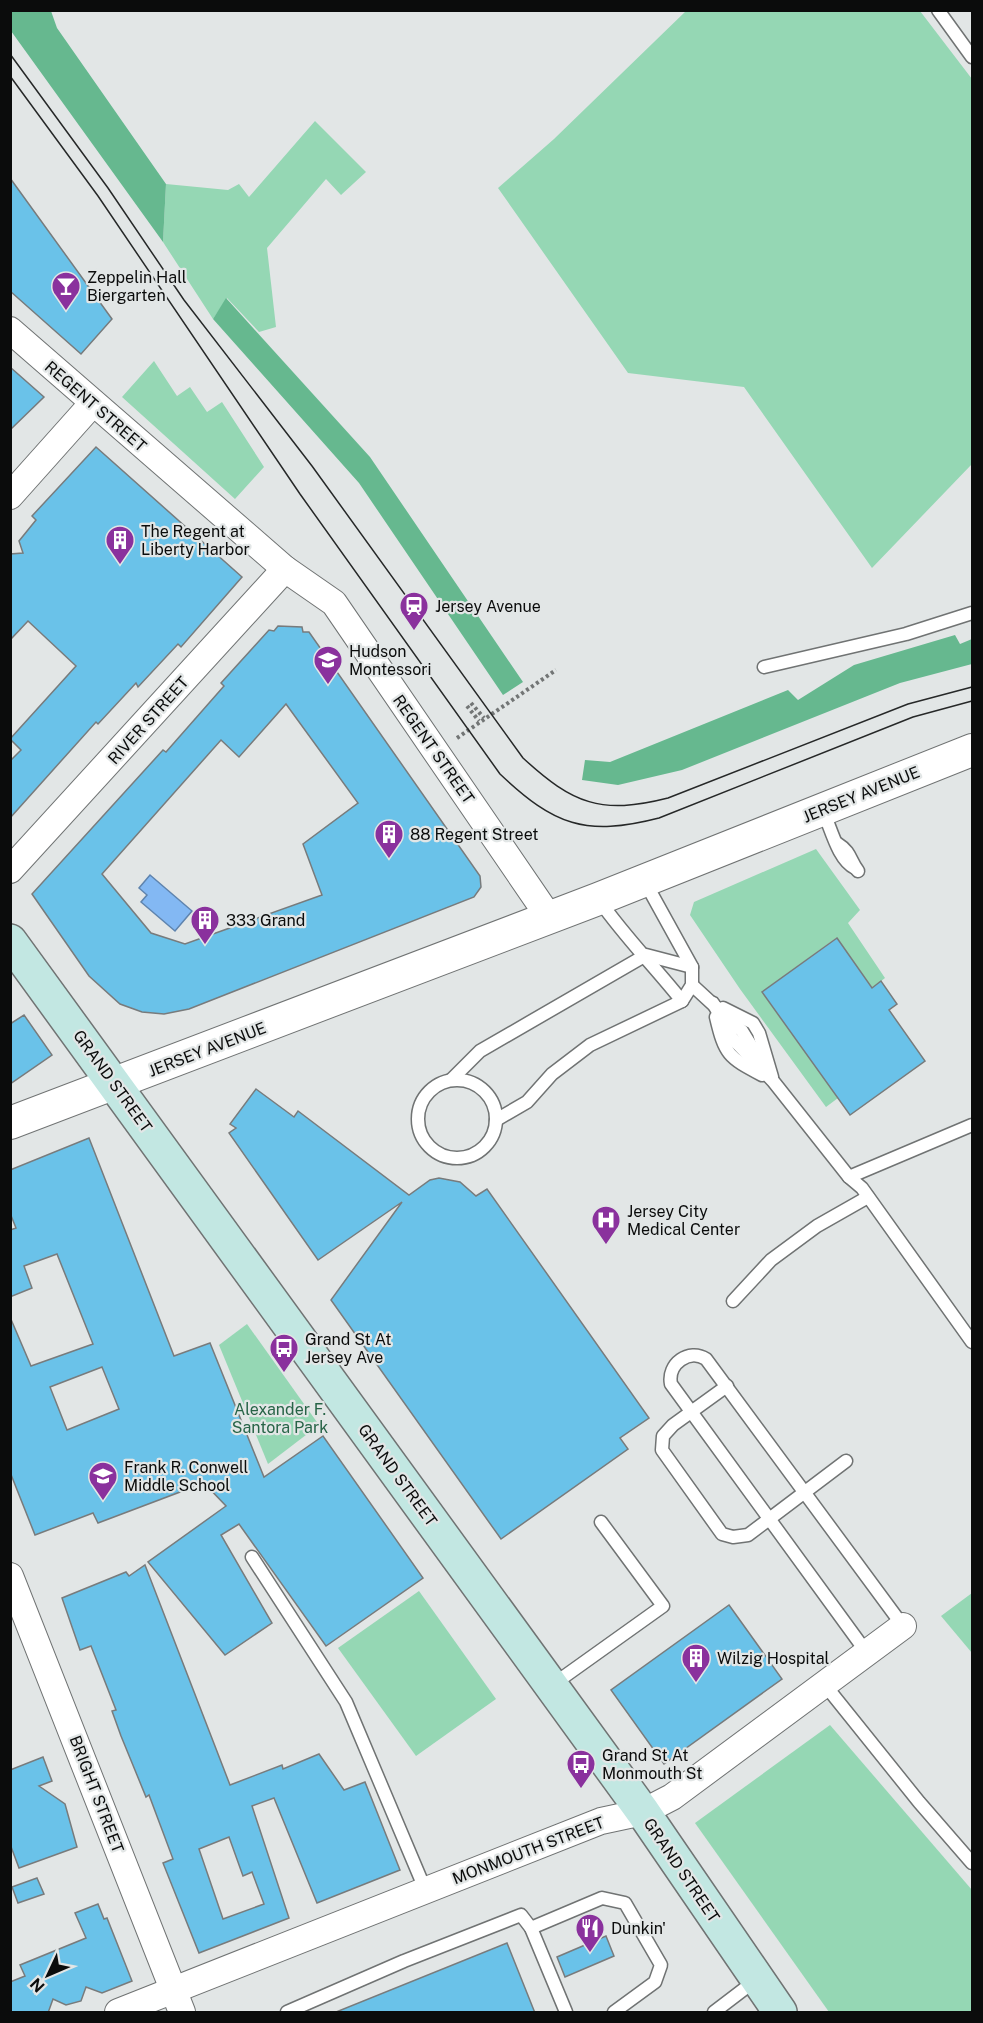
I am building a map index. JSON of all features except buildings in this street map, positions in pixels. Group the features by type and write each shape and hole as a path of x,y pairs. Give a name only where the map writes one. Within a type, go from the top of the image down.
{"main road":[{"name":"GRAND STREET","path":"11,944 643,1812 780,2013"}],"street":[{"name":"REGENT STREET","path":"10,330 285,569 334,603 549,917"},
{"path":"10,496 93,403"},
{"name":"RIVER STREET","path":"10,870 285,569"},
{"name":"JERSEY AVENUE","path":"10,1123 598,899 972,750"},
{"name":"BRIGHT STREET","path":"11,1581 178,2002"},
{"name":"MONMOUTH STREET","path":"118,2013 178,2002 424,1889 599,1821 643,1812 672,1797 903,1626"}],"lane":[{"path":"938,10 972,57"},
{"path":"764,667 906,634 972,613"},
{"path":"822,809 838,844 839,854 846,864 857,870"},
{"path":"496,1120 527,1102 552,1074 590,1045 682,1001 692,985 692,967 644,881"},
{"path":"598,899 616,924 646,955 682,1001"},
{"path":"451,1080 473,1083 483,1090 495,1108 496,1120 489,1141 469,1156 450,1157 432,1149 419,1127 418,1115 429,1092 451,1080 480,1051 646,955 692,967"},
{"path":"692,985 713,1003 753,1023 759,1033 773,1081 849,1177 868,1197 972,1342"},
{"path":"713,1003 723,1045 734,1060 773,1081"},
{"path":"849,1177 972,1125"},
{"path":"734,1301 771,1260 817,1226 868,1197"},
{"path":"867,1653 671,1384 669,1375 672,1368 690,1354 698,1354 706,1359 903,1626"},
{"path":"727,1386 663,1436 662,1450 722,1534 733,1537 748,1535 846,1461"},
{"path":"550,1686 663,1606 601,1521"},
{"path":"252,1557 346,1702 424,1889"},
{"path":"825,1685 919,1802 972,1863"},
{"path":"531,1928 602,1898 625,1903 661,1965 655,1982 614,2013"},
{"path":"287,2013 404,1962 521,1915 531,1928 566,2013"},
{"path":"714,2013 756,1980"}],"path":[{"path":"457,738 556,670"},
{"path":"469,704 481,720"}],"green space":[{"path":"687,10 920,11 972,79 972,464 872,568 744,387 628,373 498,188 554,139"},
{"path":"10,11 51,11 57,28 166,184 163,242 11,31"},
{"path":"315,121 366,172 341,195 326,179 267,248 276,327 259,332 227,298 213,319 163,242 166,184 228,190 239,184 249,197"},
{"path":"226,298 370,457 523,682 503,695 359,483 213,319"},
{"path":"154,361 177,396 190,387 207,412 222,402 264,467 235,499 122,397"},
{"path":"955,635 960,644 972,639 972,664 900,683 682,770 618,785 582,780 585,760 610,762 788,690 798,700 854,665"},
{"path":"816,849 860,910 848,923 885,978 872,988 836,938 762,992 838,1098 826,1107 740,989 690,915 694,902"},
{"name":"Alexander F. Santora Park","path":"247,1324 319,1425 268,1464 219,1345"},
{"path":"419,1591 496,1699 416,1756 338,1648"},
{"path":"972,1593 972,1653 941,1616"},
{"path":"830,1725 972,1890 972,2012 829,2012 695,1823"}],"water":[{"path":"150,875 192,911 175,931 141,902 147,895 139,888"}],"tram line":[{"path":"10,54 108,188 184,300 312,466 523,758 557,786 589,802 606,805 645,803 668,798 908,704 972,687"},
{"path":"10,76 98,196 300,494 500,774 537,805 572,822 590,826 633,824 659,818 913,717 972,701"}],"place":[{"name":"Zeppelin Hall Biergarten","path":"66,312"},
{"name":"The Regent at Liberty Harbor","path":"120,566"},
{"name":"Jersey Avenue","path":"414,632"},
{"name":"Hudson Montessori","path":"328,686"},
{"name":"88 Regent Street","path":"389,860"},
{"name":"333 Grand","path":"205,946"},
{"name":"Jersey City Medical Center","path":"606,1246"},
{"name":"Grand St At Jersey Ave","path":"284,1374"},
{"name":"Frank R. Conwell Middle School","path":"103,1502"},
{"name":"Wilzig Hospital","path":"696,1684"},
{"name":"Grand St At Monmouth St","path":"581,1790"},
{"name":"Dunkin'","path":"590,1954"}]}
